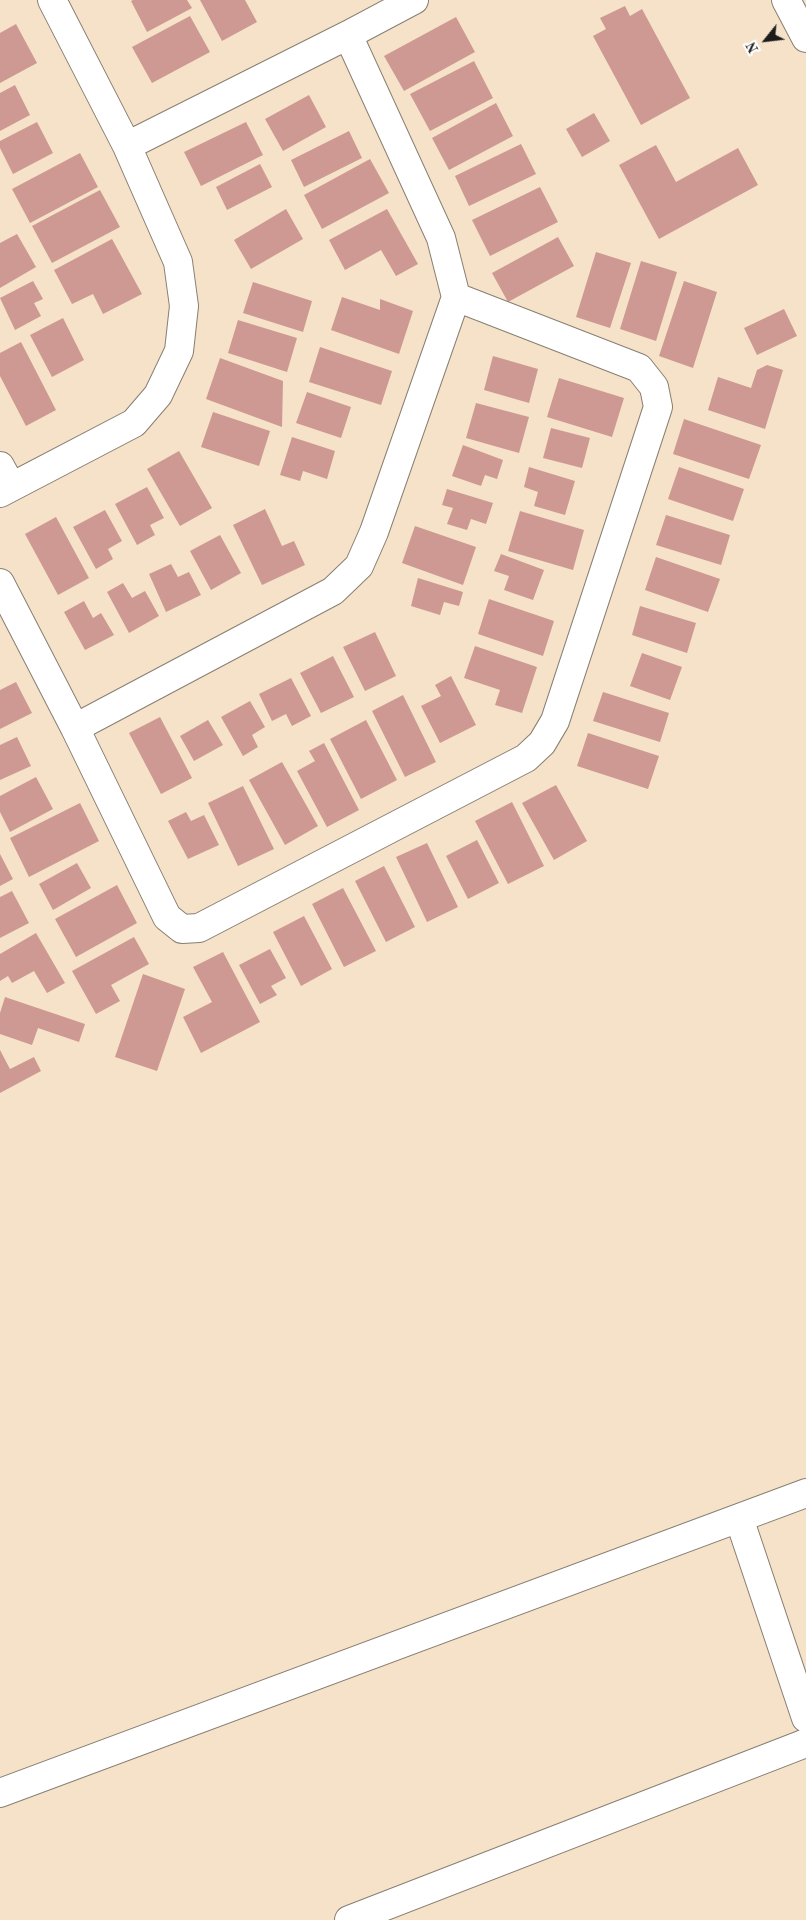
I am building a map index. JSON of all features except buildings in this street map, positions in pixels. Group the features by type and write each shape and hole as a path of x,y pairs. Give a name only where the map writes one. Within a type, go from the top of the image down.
{"street":[{"path":"4,482 134,423 158,395 179,351 184,306 178,262 127,146 52,0"},
{"path":"127,146 414,0"},
{"path":"786,0 806,38"},
{"path":"75,728 333,591 359,566 374,532 456,297 442,238 348,35"},
{"path":"0,583 75,728 167,916 182,929 199,928 526,758 542,743 555,721 658,407 654,387 639,368 456,297"},
{"path":"0,1793 806,1493"},
{"path":"739,1518 806,1718"},
{"path":"350,1920 806,1743"}]}
